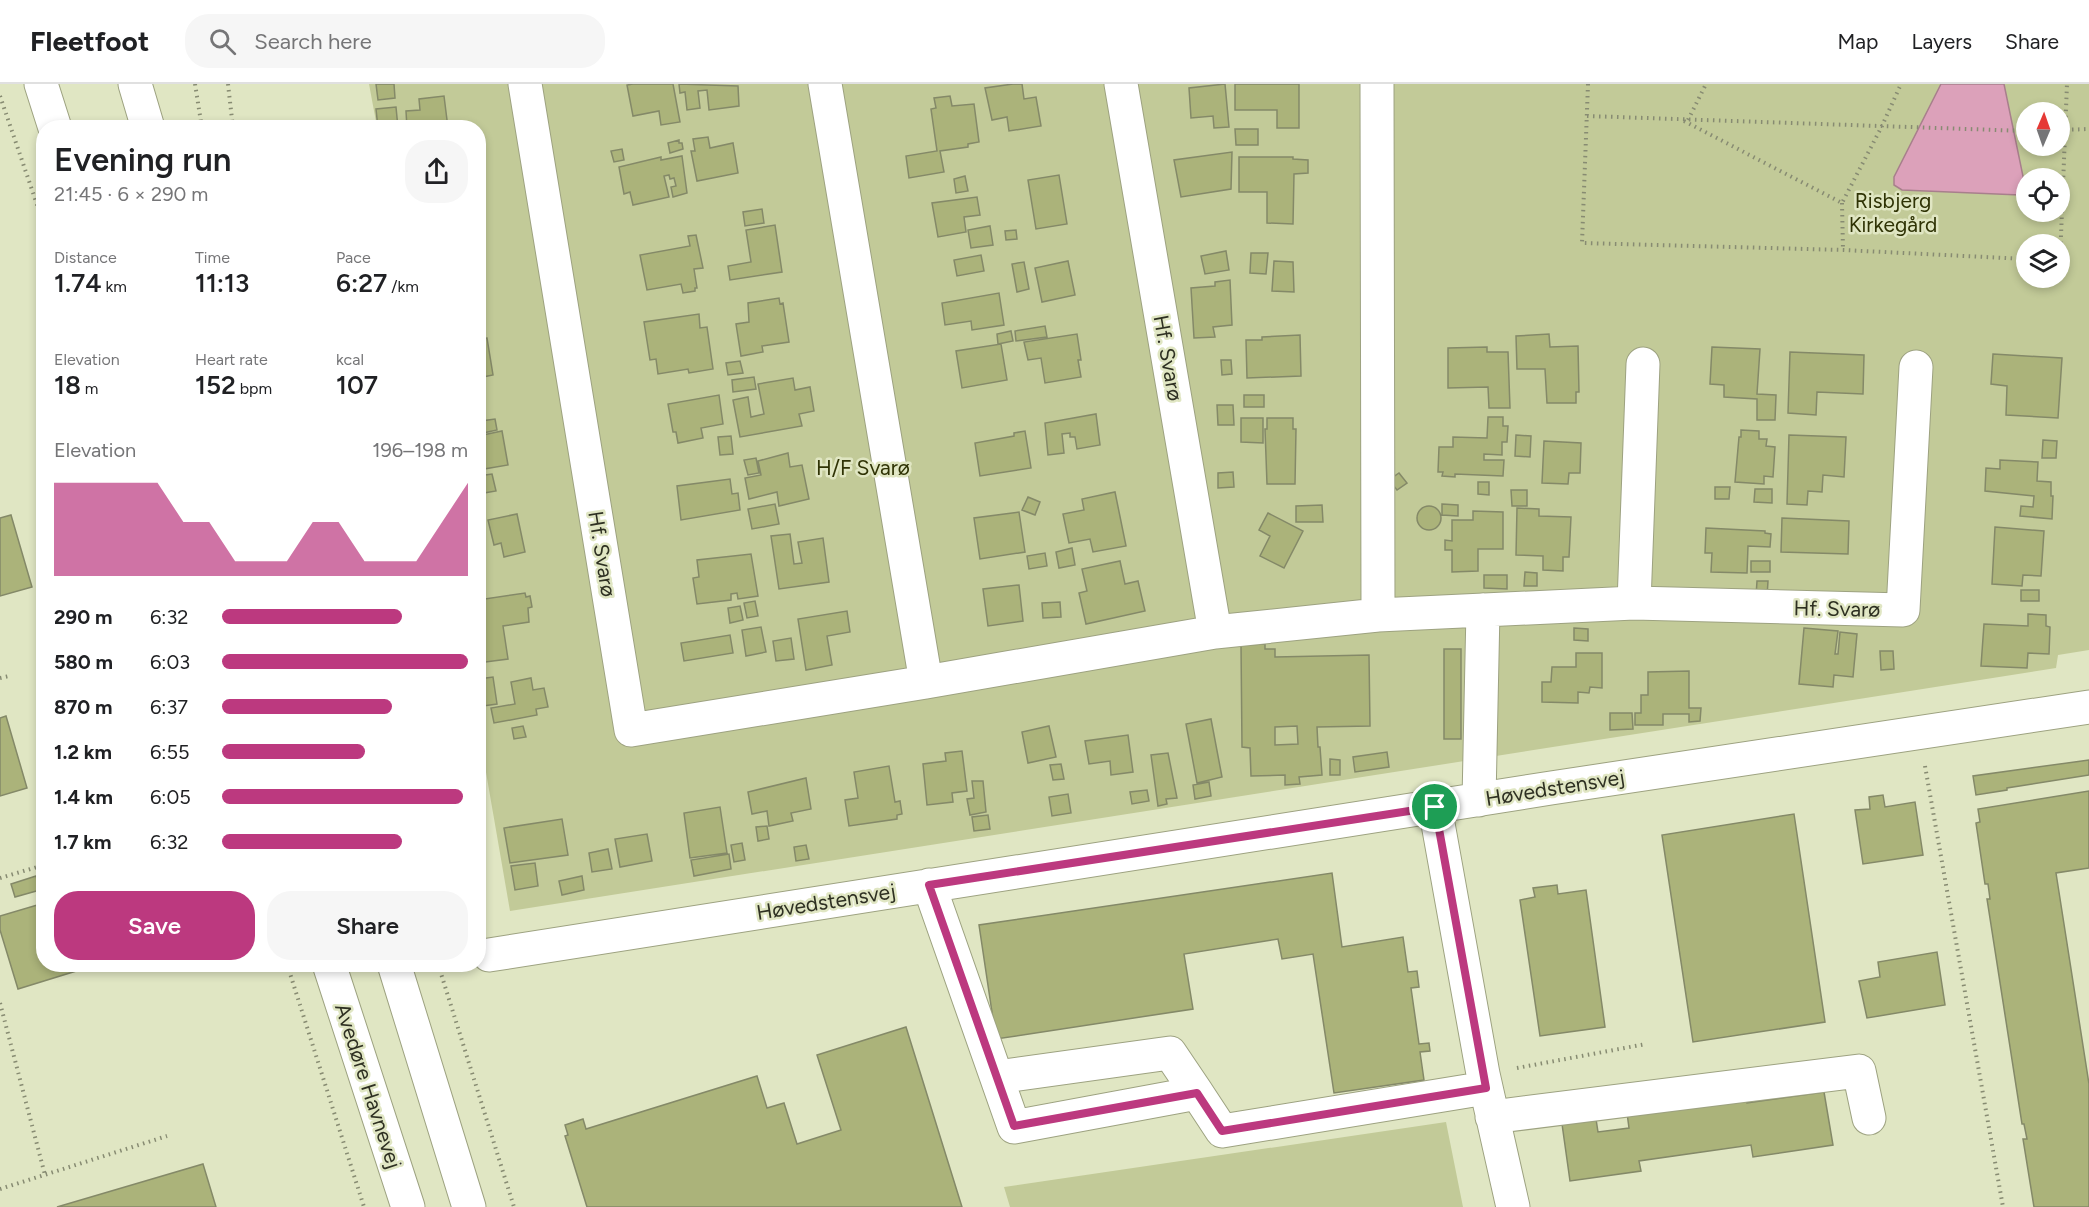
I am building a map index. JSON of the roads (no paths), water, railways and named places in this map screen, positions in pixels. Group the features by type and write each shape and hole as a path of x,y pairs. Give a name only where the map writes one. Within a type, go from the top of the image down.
{"street":[{"path":"41,84 52,120"},
{"path":"135,84 146,120"},
{"name":"Hf. Svarø","path":"525,84 631,730 1215,632 1378,615 1634,603 1903,610 1916,367"},
{"path":"825,84 926,682"},
{"name":"Hf. Svarø","path":"1121,84 1215,632"},
{"path":"1377,84 1378,615"},
{"path":"1634,603 1643,364"},
{"path":"1479,800 1483,610"},
{"name":"Høvedstensvej","path":"489,955 1551,788 2089,707"},
{"path":"1435,807 1487,1093 1513,1207"},
{"path":"929,885 1014,1126 1197,1093"},
{"name":"Avedøre Havnevej","path":"332,972 408,1207"},
{"path":"397,972 470,1207"},
{"path":"997,1077 1170,1053 1222,1131 1487,1093 1859,1071 1869,1118"}],"park label":[{"name":"Risbjerg Kirkegård","path":"1893,213"},
{"name":"H/F Svarø","path":"863,468"}]}
